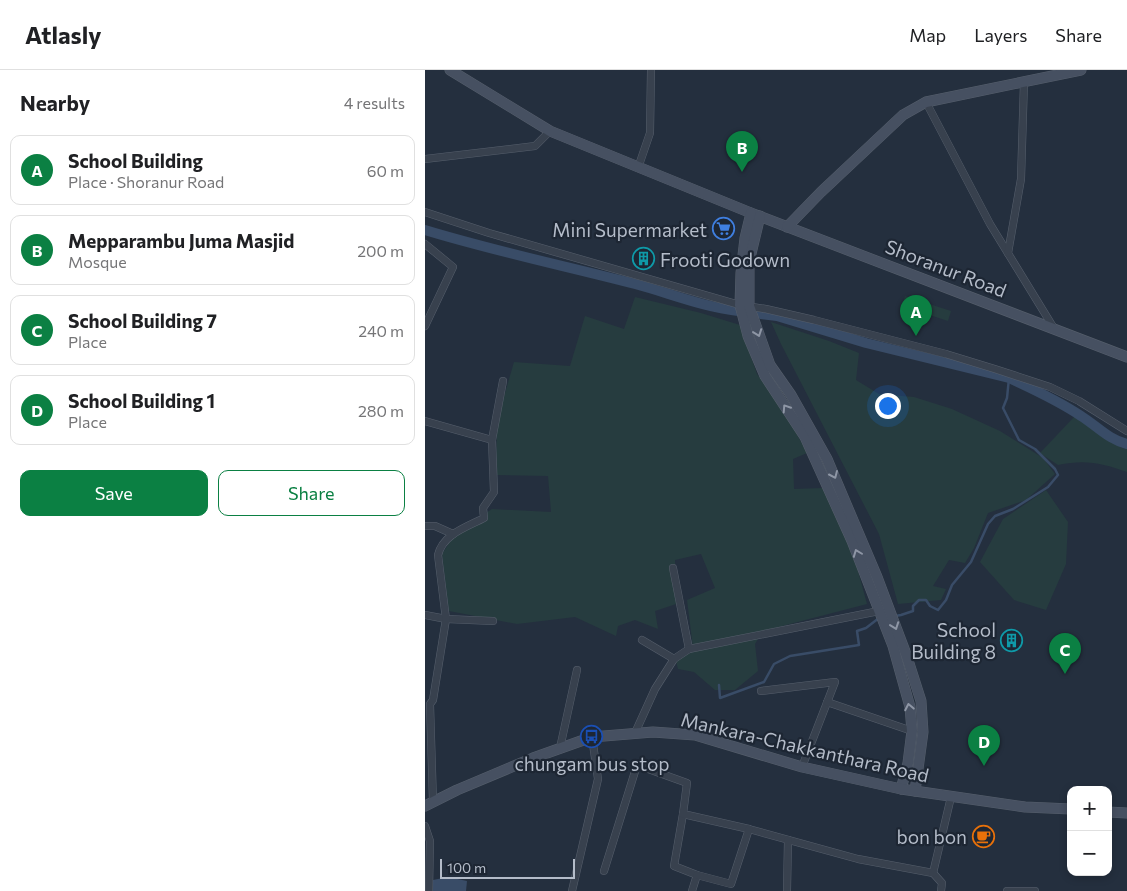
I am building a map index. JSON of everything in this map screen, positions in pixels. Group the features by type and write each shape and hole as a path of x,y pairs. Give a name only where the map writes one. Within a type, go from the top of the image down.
{"main road":[{"name":"Shoranur Road","path":"450,70 550,131 755,215 1127,357"},
{"path":"787,227 821,192 903,115 926,102 1081,70"},
{"path":"755,215 745,238 741,274 748,336 765,376 805,437 852,541 893,646 909,707 912,731 908,763 901,789"},
{"path":"745,306 770,365 791,395 827,459 877,576 906,654 921,701 923,732 915,791"},
{"name":"Mankara-Chakkanthara Road","path":"429,804 457,790 591,737 653,732 695,735 802,767 901,789 1025,806 1067,809"},
{"path":"1112,812 1127,813"}],"street":[{"path":"638,168 650,133 651,70"},
{"path":"1008,252 1021,179 1024,82"},
{"path":"926,102 990,224 1055,330"},
{"path":"425,159 535,146 550,131"},
{"path":"425,212 489,233 745,306 805,318 946,354 1050,387 1079,401 1127,431"},
{"path":"425,244 453,267 425,326"},
{"path":"429,804 427,704 433,700 445,619 438,554 441,546 453,534 484,518 483,508 494,492 492,440 503,381"},
{"path":"425,421 492,440"},
{"path":"425,526 435,526 453,534"},
{"path":"673,568 689,649"},
{"path":"635,733 655,689 674,659 689,649 879,611"},
{"path":"425,615 445,619 493,621"},
{"path":"642,640 674,659"},
{"path":"560,748 577,670"},
{"path":"761,690 835,682 802,767"},
{"path":"827,702 912,731"},
{"path":"572,891 598,779 591,737"},
{"path":"604,871 637,765 687,782 674,866 697,875 731,884 749,829"},
{"path":"933,873 951,797"},
{"path":"683,814 749,829 858,859 933,873 942,883 941,891"},
{"path":"425,826 430,841 429,891"},
{"path":"787,891 789,840"},
{"path":"692,891 697,875"},
{"path":"1007,891 1035,891"}],"green space":[{"path":"905,296 951,311 948,321 902,306"},
{"path":"635,297 701,313 740,325 757,374 785,412 807,453 793,459 794,489 824,488 852,549 867,604 763,631 755,644 758,671 735,690 715,690 694,672 678,669 675,657 693,648 687,600 715,588 701,554 675,560 676,604 655,611 658,629 635,620 618,626 616,636 575,617 517,624 449,611 442,554 457,531 492,509 551,512 548,476 496,475 497,421 514,362 570,366 585,316 624,329"},
{"path":"771,322 859,353 856,380 879,394 914,397 952,409 1000,431 1043,458 1055,474 1026,500 988,513 974,548 965,563 949,560 933,586 946,589 941,600 898,604 879,534"},
{"path":"1075,416 1122,448 1127,449 1127,472 1109,466 1085,462 1058,465 1040,453"},
{"path":"1046,490 1068,522 1066,564 1046,610 1014,600 980,562 1003,519"}],"water":[{"path":"448,877 467,881 466,891 431,891 433,880"}],"waterway":[{"path":"425,230 503,252 635,284 699,303 738,311"},
{"path":"761,314 777,316 866,343 1009,378 1064,405 1109,436 1127,444"},
{"path":"895,616 913,611 913,606 919,600 926,600 930,606 938,610 946,600 952,585 971,562 988,524 995,516 1013,509 1048,487 1058,475 1055,469 1035,449 1019,440 1003,408 1007,398 1009,378"},
{"path":"719,685 720,698 764,682 774,664 790,656 859,645 857,631 866,628 879,618"}],"place":[{"name":"Mepparambu Juma Masjid","path":"742,172"},
{"name":"Mini Supermarket","path":"723,229"},
{"name":"Frooti Godown","path":"644,259"},
{"name":"School Building","path":"916,336"},
{"name":"School Building 8","path":"1012,640"},
{"name":"School Building 7","path":"1065,674"},
{"name":"chungam bus stop","path":"592,737"},
{"name":"School Building 1","path":"984,766"},
{"name":"bon bon","path":"983,836"}]}
